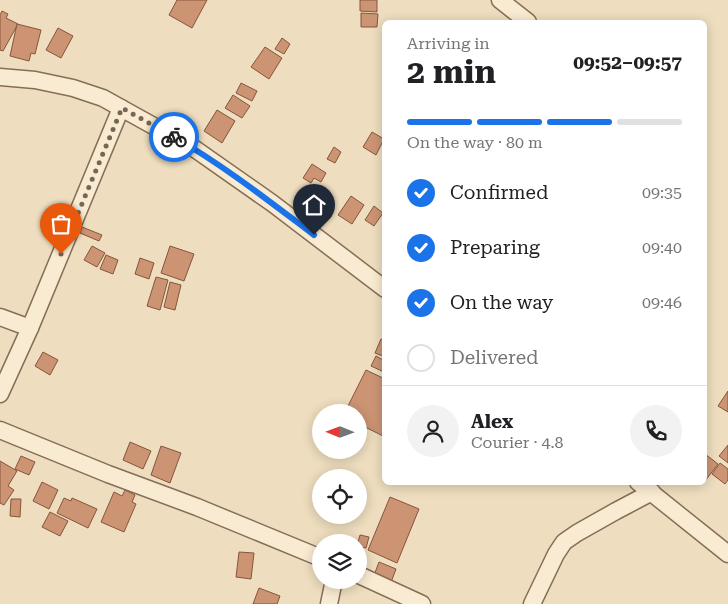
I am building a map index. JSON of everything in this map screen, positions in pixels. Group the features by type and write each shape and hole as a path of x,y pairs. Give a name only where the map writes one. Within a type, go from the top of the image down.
{"street":[{"path":"500,0 525,20"},
{"path":"0,77 35,80 73,88 103,98 122,108 195,150 272,203 382,287"},
{"path":"0,394 30,328 122,108"},
{"path":"0,317 30,328"},
{"path":"0,430 312,554"},
{"path":"642,485 728,554"},
{"path":"532,604 556,554 564,542 652,492"},
{"path":"367,579 422,604"},
{"path":"329,604 332,589"}],"building":[{"path":"177,0 207,0 192,28 169,15"},
{"path":"360,0 377,0 377,12 360,11"},
{"path":"2,11 8,14 6,18 18,24 3,51 0,50 0,15"},
{"path":"361,13 378,14 377,27 361,27"},
{"path":"17,24 41,30 35,54 31,53 29,61 10,56"},
{"path":"58,28 73,36 61,58 46,50"},
{"path":"282,38 290,44 284,54 275,49"},
{"path":"265,47 282,58 269,79 251,67"},
{"path":"241,83 257,91 252,101 236,93"},
{"path":"233,95 250,106 242,118 225,108"},
{"path":"217,110 235,121 222,143 204,131"},
{"path":"372,132 382,138 382,143 376,155 363,147"},
{"path":"334,147 341,152 335,163 327,159"},
{"path":"312,164 326,173 321,182 314,178 311,183 303,178"},
{"path":"351,196 364,205 352,224 338,215"},
{"path":"374,206 382,212 374,226 365,220"},
{"path":"82,227 102,235 99,241 80,233"},
{"path":"92,246 105,253 97,267 84,260"},
{"path":"170,246 194,254 184,281 161,273"},
{"path":"106,255 118,260 113,274 100,269"},
{"path":"140,258 154,263 149,279 135,274"},
{"path":"156,277 168,280 160,310 147,306"},
{"path":"170,282 181,285 175,310 164,307"},
{"path":"381,339 382,339 382,356 375,353"},
{"path":"43,352 58,360 50,375 35,366"},
{"path":"376,356 382,359 382,371 371,366"},
{"path":"366,370 382,378 382,436 368,428 368,404 349,404"},
{"path":"728,391 728,412 718,406"},
{"path":"130,442 151,451 143,469 123,460"},
{"path":"728,445 728,463 719,456"},
{"path":"161,446 181,453 170,483 151,475"},
{"path":"21,456 35,462 29,475 15,469"},
{"path":"707,456 718,464 707,478"},
{"path":"0,461 17,471 8,486 14,490 4,505 0,503"},
{"path":"720,463 728,469 728,480 725,484 712,474"},
{"path":"42,482 58,490 49,509 33,501"},
{"path":"125,490 135,495 132,502 136,504 124,532 101,522 114,492 122,496"},
{"path":"390,497 419,509 397,563 368,550"},
{"path":"64,498 71,501 72,498 97,509 88,528 57,513"},
{"path":"11,499 21,499 20,517 10,516"},
{"path":"50,512 68,521 60,536 42,527"},
{"path":"239,552 254,553 251,579 236,577"},
{"path":"379,562 396,569 390,585 373,578"},
{"path":"259,588 280,596 277,604 253,604"}],"way so far":[{"path":"61,254 122,108 174,137"}],"route":[{"path":"174,137 272,203 314,235"}]}
